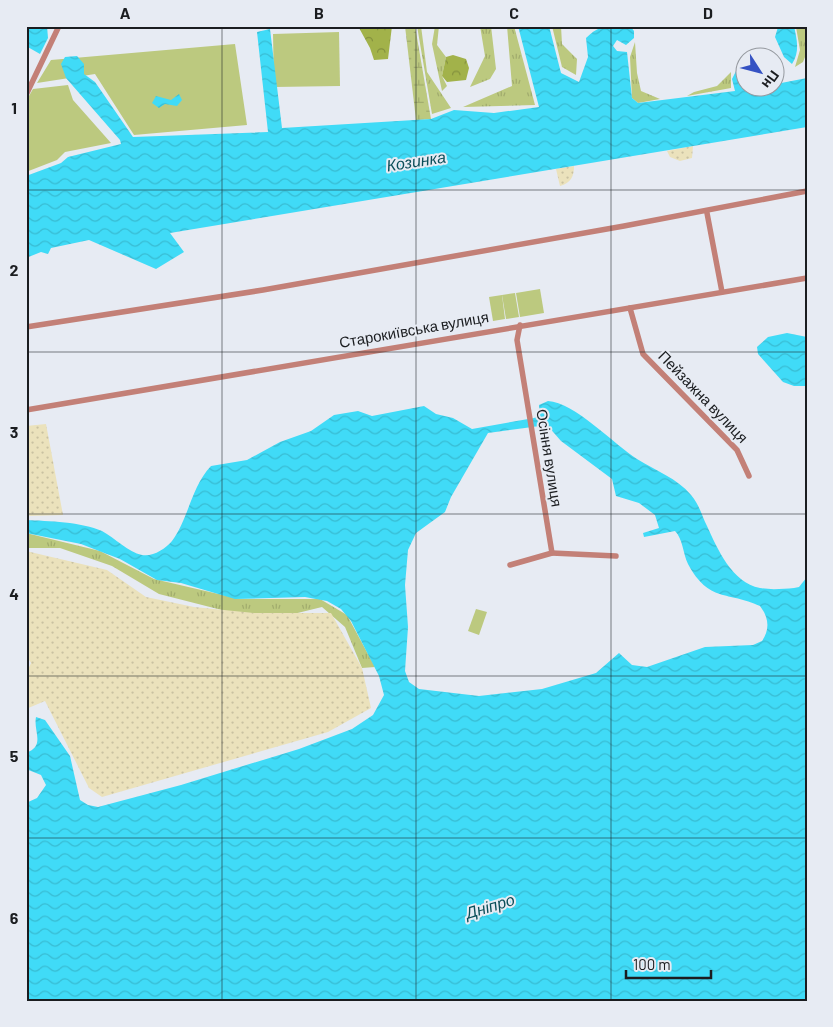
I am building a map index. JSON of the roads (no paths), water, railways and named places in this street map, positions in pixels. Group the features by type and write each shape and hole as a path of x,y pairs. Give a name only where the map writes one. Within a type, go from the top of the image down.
{"street":[{"path":"26,95 59,26"},
{"path":"26,327 264,290 807,191"},
{"path":"707,213 722,292"},
{"name":"Старокиївська вулиця","path":"26,410 520,324 630,308 807,278"},
{"name":"Пейзажна вулиця","path":"630,308 643,354 737,450 749,476"},
{"name":"Осіння вулиця","path":"520,324 517,340 552,553"},
{"path":"510,565 552,553 616,556"}],"water":[{"path":"26,26 47,26 48,38 40,54 26,46"},
{"name":"Козинка","path":"518,26 549,26 561,73 579,82 588,57 586,38 601,28 630,26 634,31 634,38 626,45 617,40 613,46 617,51 627,52 632,98 638,103 735,91 732,79 736,71 736,98 786,98 786,82 807,78 807,127 170,233 184,252 156,269 89,240 51,248 48,254 41,252 26,258 26,176 61,163 68,157 121,144 120,140 66,78 61,64 65,57 77,56 84,64 84,74 95,82 133,137 268,132 257,32 270,29 282,128 431,119 454,110 494,113 539,107"},
{"path":"794,26 797,50 792,64 786,59 786,48 780,48 775,37 778,27"},
{"path":"179,94 182,100 177,106 165,104 159,108 152,103 156,96 171,100"},
{"path":"787,333 807,337 807,386 794,386 783,382 758,354 757,347 768,337"},
{"name":"Дніпро","path":"548,401 558,403 570,409 594,425 628,453 673,479 685,489 696,502 711,535 727,563 741,579 750,585 768,589 794,588 799,587 807,577 807,1001 26,1001 26,803 37,798 46,785 41,775 26,769 26,753 36,746 37,742 36,717 45,720 70,756 80,800 88,805 98,807 181,785 299,749 352,729 373,715 384,695 379,676 351,621 341,609 327,601 305,597 235,599 181,583 157,580 120,559 81,544 26,533 26,520 65,523 94,528 107,534 132,551 142,555 150,555 166,547 172,541 178,532 199,483 211,466 247,460 280,442 311,431 334,415 358,411 372,416 424,406 436,414 453,418 472,429 534,418 540,415 539,405","holes":["547,425 561,441 612,479 616,496 639,503 655,515 659,528 643,533 644,537 675,531 680,538 688,564 704,585 720,594 749,601 760,606 767,619 765,637 762,641 753,645 705,647 647,667 632,665 619,653 596,673 542,689 479,696 419,689 409,682 405,671 408,627 405,585 408,550 416,533 445,512 451,497 488,433"]}]}
